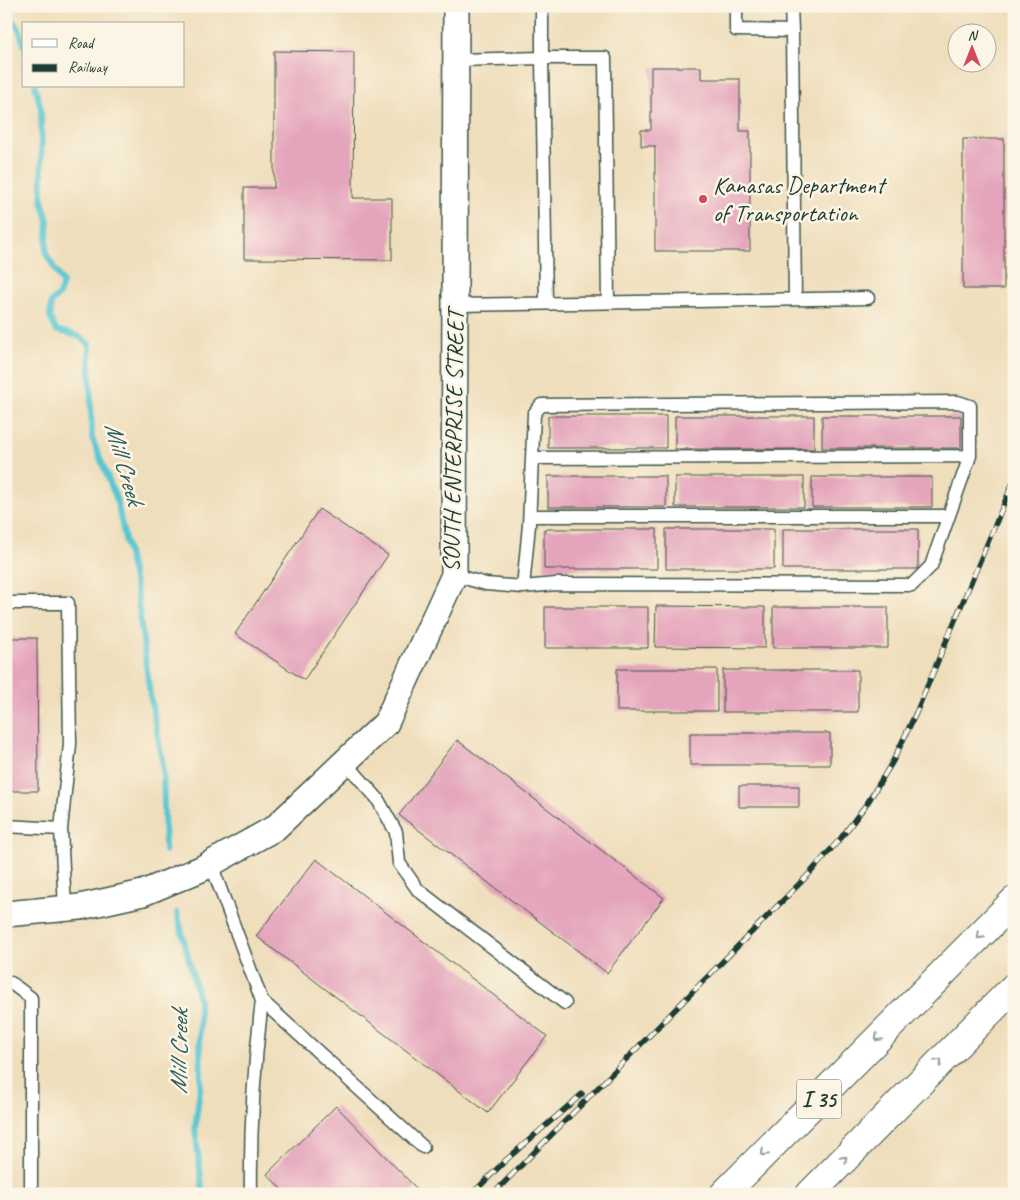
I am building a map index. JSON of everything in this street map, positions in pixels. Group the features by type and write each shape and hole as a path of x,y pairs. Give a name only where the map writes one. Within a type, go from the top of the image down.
{"highway":[{"name":"I 35","path":"724,1194 1014,901"},
{"name":"I 35","path":"810,1194 1014,987"}],"street":[{"name":"SOUTH ENTERPRISE STREET","path":"6,914 80,907 143,893 211,864 275,828 386,723 454,575 456,6"}],"lane":[{"path":"542,6 546,303"},
{"path":"736,6 736,30 792,31"},
{"path":"792,6 795,299"},
{"path":"456,60 605,58 608,302"},
{"path":"456,305 868,298"},
{"path":"454,575 486,584 523,587 556,584 912,586 931,566 970,456 970,406 958,402 541,405 534,414 530,516 523,587"},
{"path":"532,458 970,456"},
{"path":"530,516 948,516"},
{"path":"6,603 68,603 70,744 61,829 65,908"},
{"path":"345,762 377,798 396,832 399,863 418,890 565,1002"},
{"path":"6,826 61,829"},
{"path":"211,864 262,1002 254,1070 250,1147 251,1194"},
{"path":"6,983 11,983 31,998 31,1194"},
{"path":"262,1002 423,1147"}],"building":[{"path":"274,51 354,52 353,198 392,198 392,260 244,259 244,188 274,188"},
{"name":"Kanasas Department of Transportation","path":"651,67 701,67 701,79 740,79 740,131 750,131 750,251 655,251 655,146 641,146 641,130 651,130"},
{"path":"963,139 1004,139 1004,289 963,289"},
{"path":"548,416 666,416 666,448 548,448"},
{"path":"675,416 814,416 814,449 675,449"},
{"path":"822,416 961,416 961,448 822,448"},
{"path":"548,476 666,476 666,507 548,507"},
{"path":"675,477 804,477 804,507 675,507"},
{"path":"812,477 932,477 932,507 812,507"},
{"path":"319,509 388,555 304,680 235,634"},
{"path":"544,529 657,529 657,569 544,569"},
{"path":"666,529 774,529 774,569 666,569"},
{"path":"783,529 918,529 918,569 783,569"},
{"path":"656,606 765,607 765,648 655,647"},
{"path":"545,607 648,607 648,648 545,648"},
{"path":"773,607 888,607 888,648 773,648"},
{"path":"6,638 37,638 38,791 6,791"},
{"path":"617,669 717,669 717,711 617,711"},
{"path":"723,670 858,670 858,712 723,712"},
{"path":"690,733 830,733 830,765 690,765"},
{"path":"457,740 664,898 607,973 399,815"},
{"path":"739,786 799,786 799,807 739,807"},
{"path":"316,859 547,1036 488,1113 256,936"},
{"path":"336,1106 416,1188 410,1194 286,1194 267,1174"}],"waterway":[{"name":"Mill Creek","path":"6,13 19,29 22,39"},
{"name":"Mill Creek","path":"36,88 41,109 42,201 48,220 46,254 63,283 59,295 51,302 50,317 56,330 78,336 89,344 92,438 116,498 137,594 150,694 163,765 165,851"},
{"name":"Mill Creek","path":"177,913 199,1000 201,1081 195,1128 203,1194"}],"railway":[{"path":"493,1194 809,874 841,838 868,802 893,761 916,713 1014,480"},
{"path":"472,1194 506,1160 582,1094"}],"place":[{"name":"Kanasas Department of Transportation","path":"703,199"}]}
